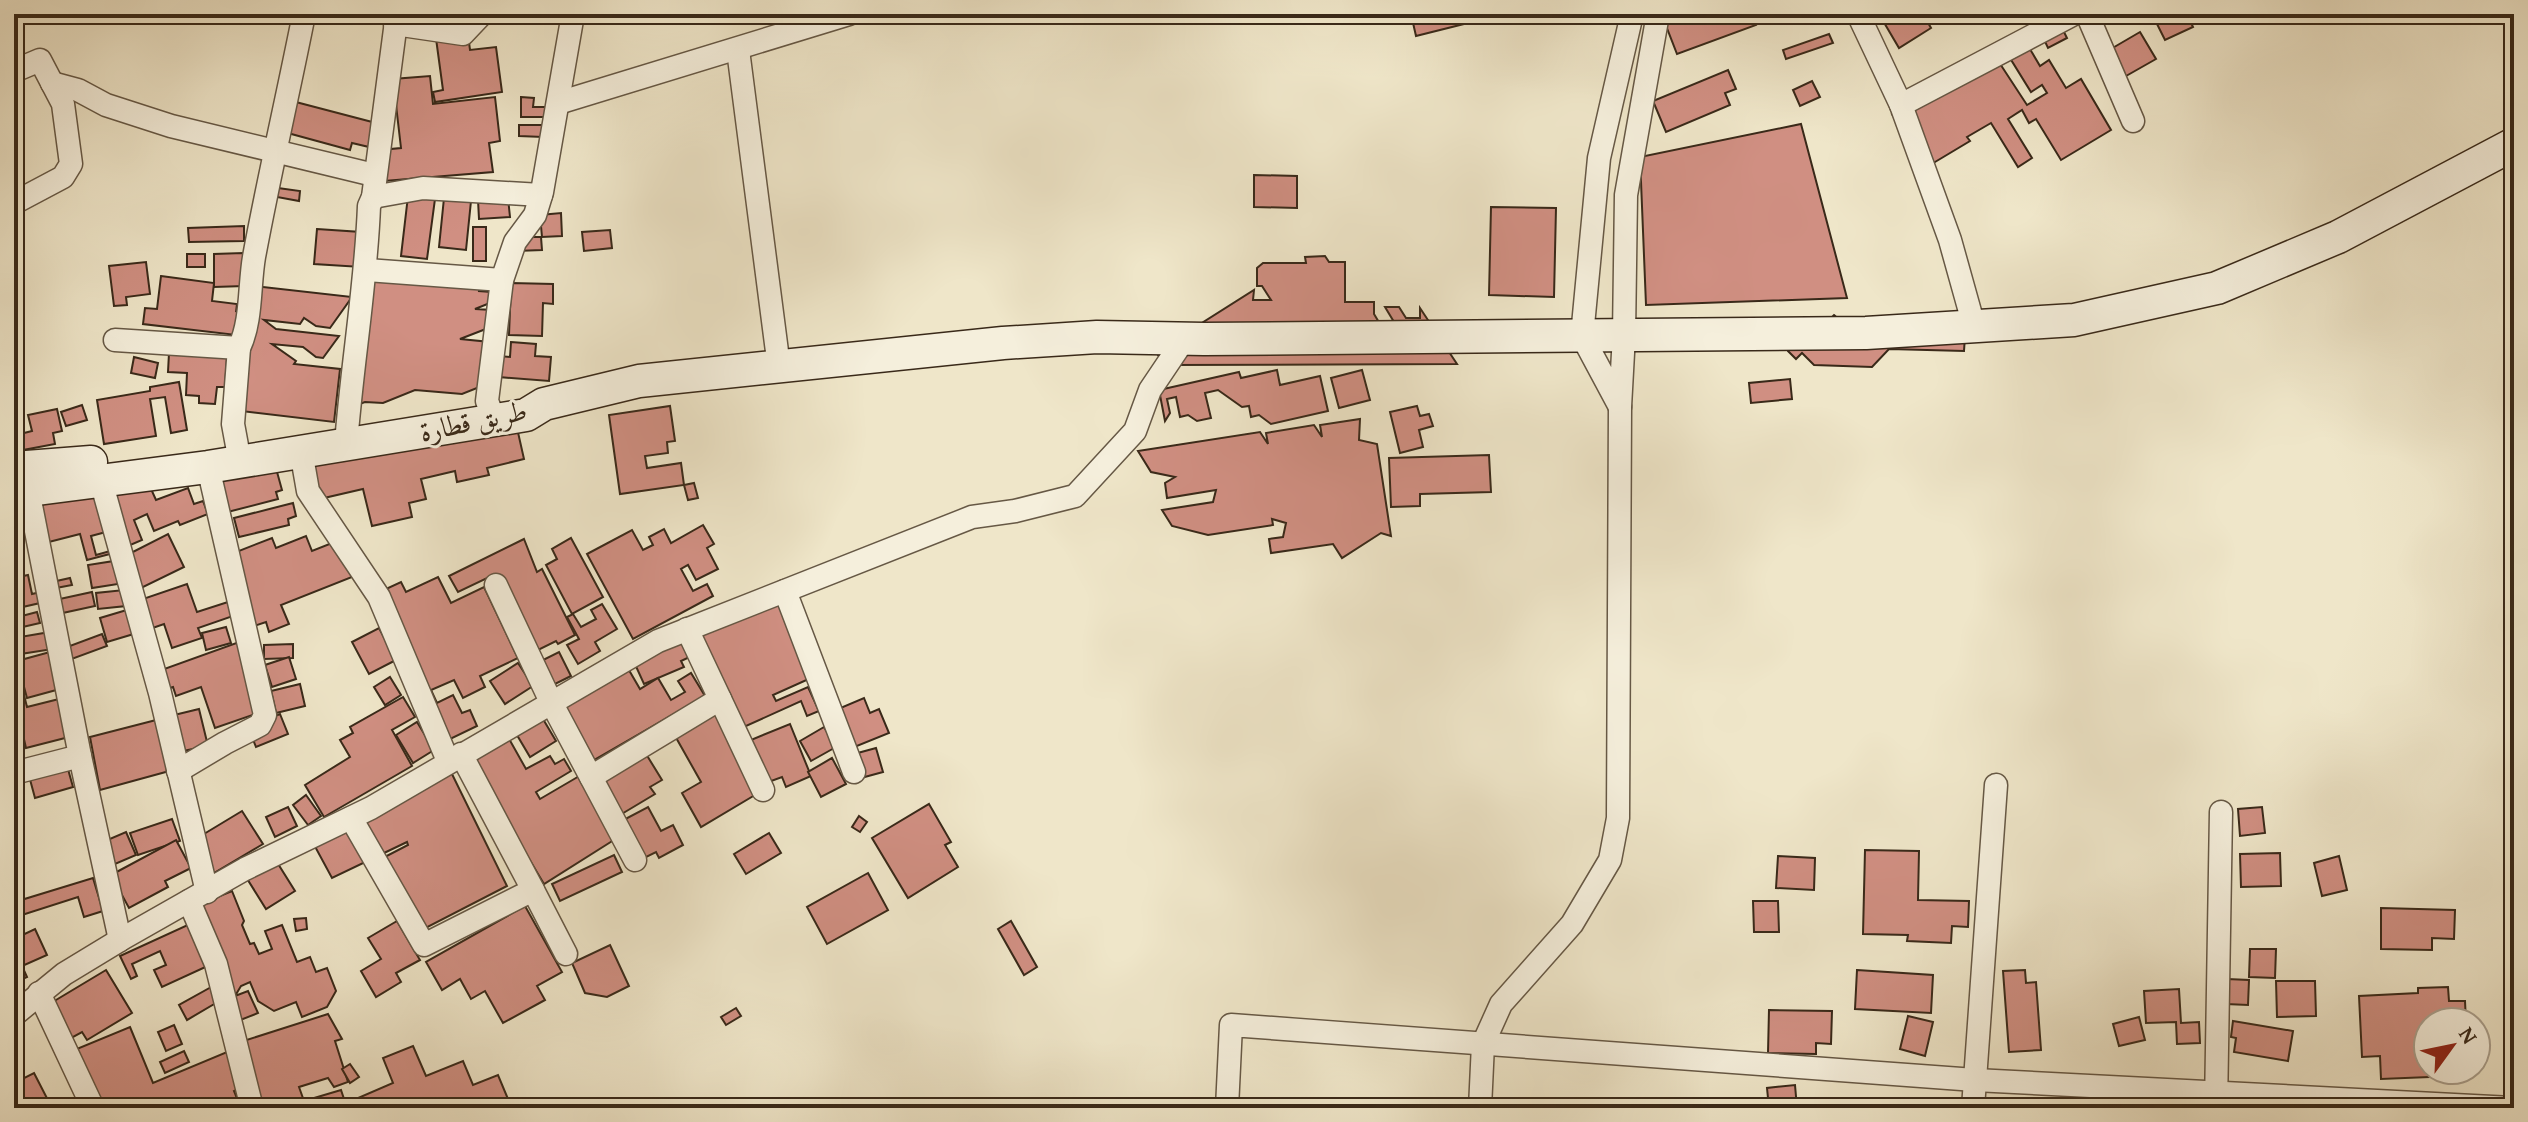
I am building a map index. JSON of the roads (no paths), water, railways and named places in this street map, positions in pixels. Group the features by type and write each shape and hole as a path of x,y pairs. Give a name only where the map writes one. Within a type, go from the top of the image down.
{"main road":[{"path":"779,367 1003,343 1097,337 1866,333 2074,320 2217,288 2338,237 2514,144"},
{"name":"طريق قطارة","path":"19,483 101,481 208,467 238,452 491,410 524,398 544,404 639,381 779,367"},
{"name":"طريق قطارة","path":"19,483 119,460 301,451 347,435"}],"street":[{"path":"238,452 233,424 239,348 244,338 251,272 274,151 304,14"},
{"path":"347,435 367,270 369,206 396,19 463,34 482,14"},
{"path":"491,410 502,280 515,242 535,215 541,195 573,14"},
{"path":"558,103 849,14"},
{"path":"1620,407 1582,336 1599,158 1632,14"},
{"path":"1480,1108 1483,1044 1501,1004 1572,924 1610,860 1618,818 1620,407 1626,195 1658,14"},
{"path":"1858,14 1901,105 1950,240 1974,326"},
{"path":"1901,105 2074,14"},
{"path":"2087,14 2133,121"},
{"path":"738,50 779,367"},
{"path":"14,71 40,60 63,104 71,164 63,177 14,203"},
{"path":"52,83 171,126 274,151 373,186 541,195"},
{"path":"367,270 502,280"},
{"path":"14,1015 64,974 120,940 245,869 351,818 658,641 972,517 1015,511 1075,496 1135,431 1150,390 1185,338"},
{"path":"115,340 239,348"},
{"path":"301,451 308,491 379,597 454,758 533,890 566,954"},
{"path":"178,771 260,725 265,715 208,467"},
{"path":"101,481 160,693 178,771 198,896 252,1108"},
{"path":"19,483 120,940"},
{"path":"496,585 551,702 635,860"},
{"path":"785,591 854,772"},
{"path":"687,629 763,790"},
{"path":"591,777 720,699"},
{"path":"14,773 80,756"},
{"path":"1973,1108 1996,785"},
{"path":"2217,1100 2221,812"},
{"path":"351,818 424,945 533,890"},
{"path":"39,993 93,1108"},
{"path":"1227,1108 1231,1025 2217,1100 2512,1108"}]}
